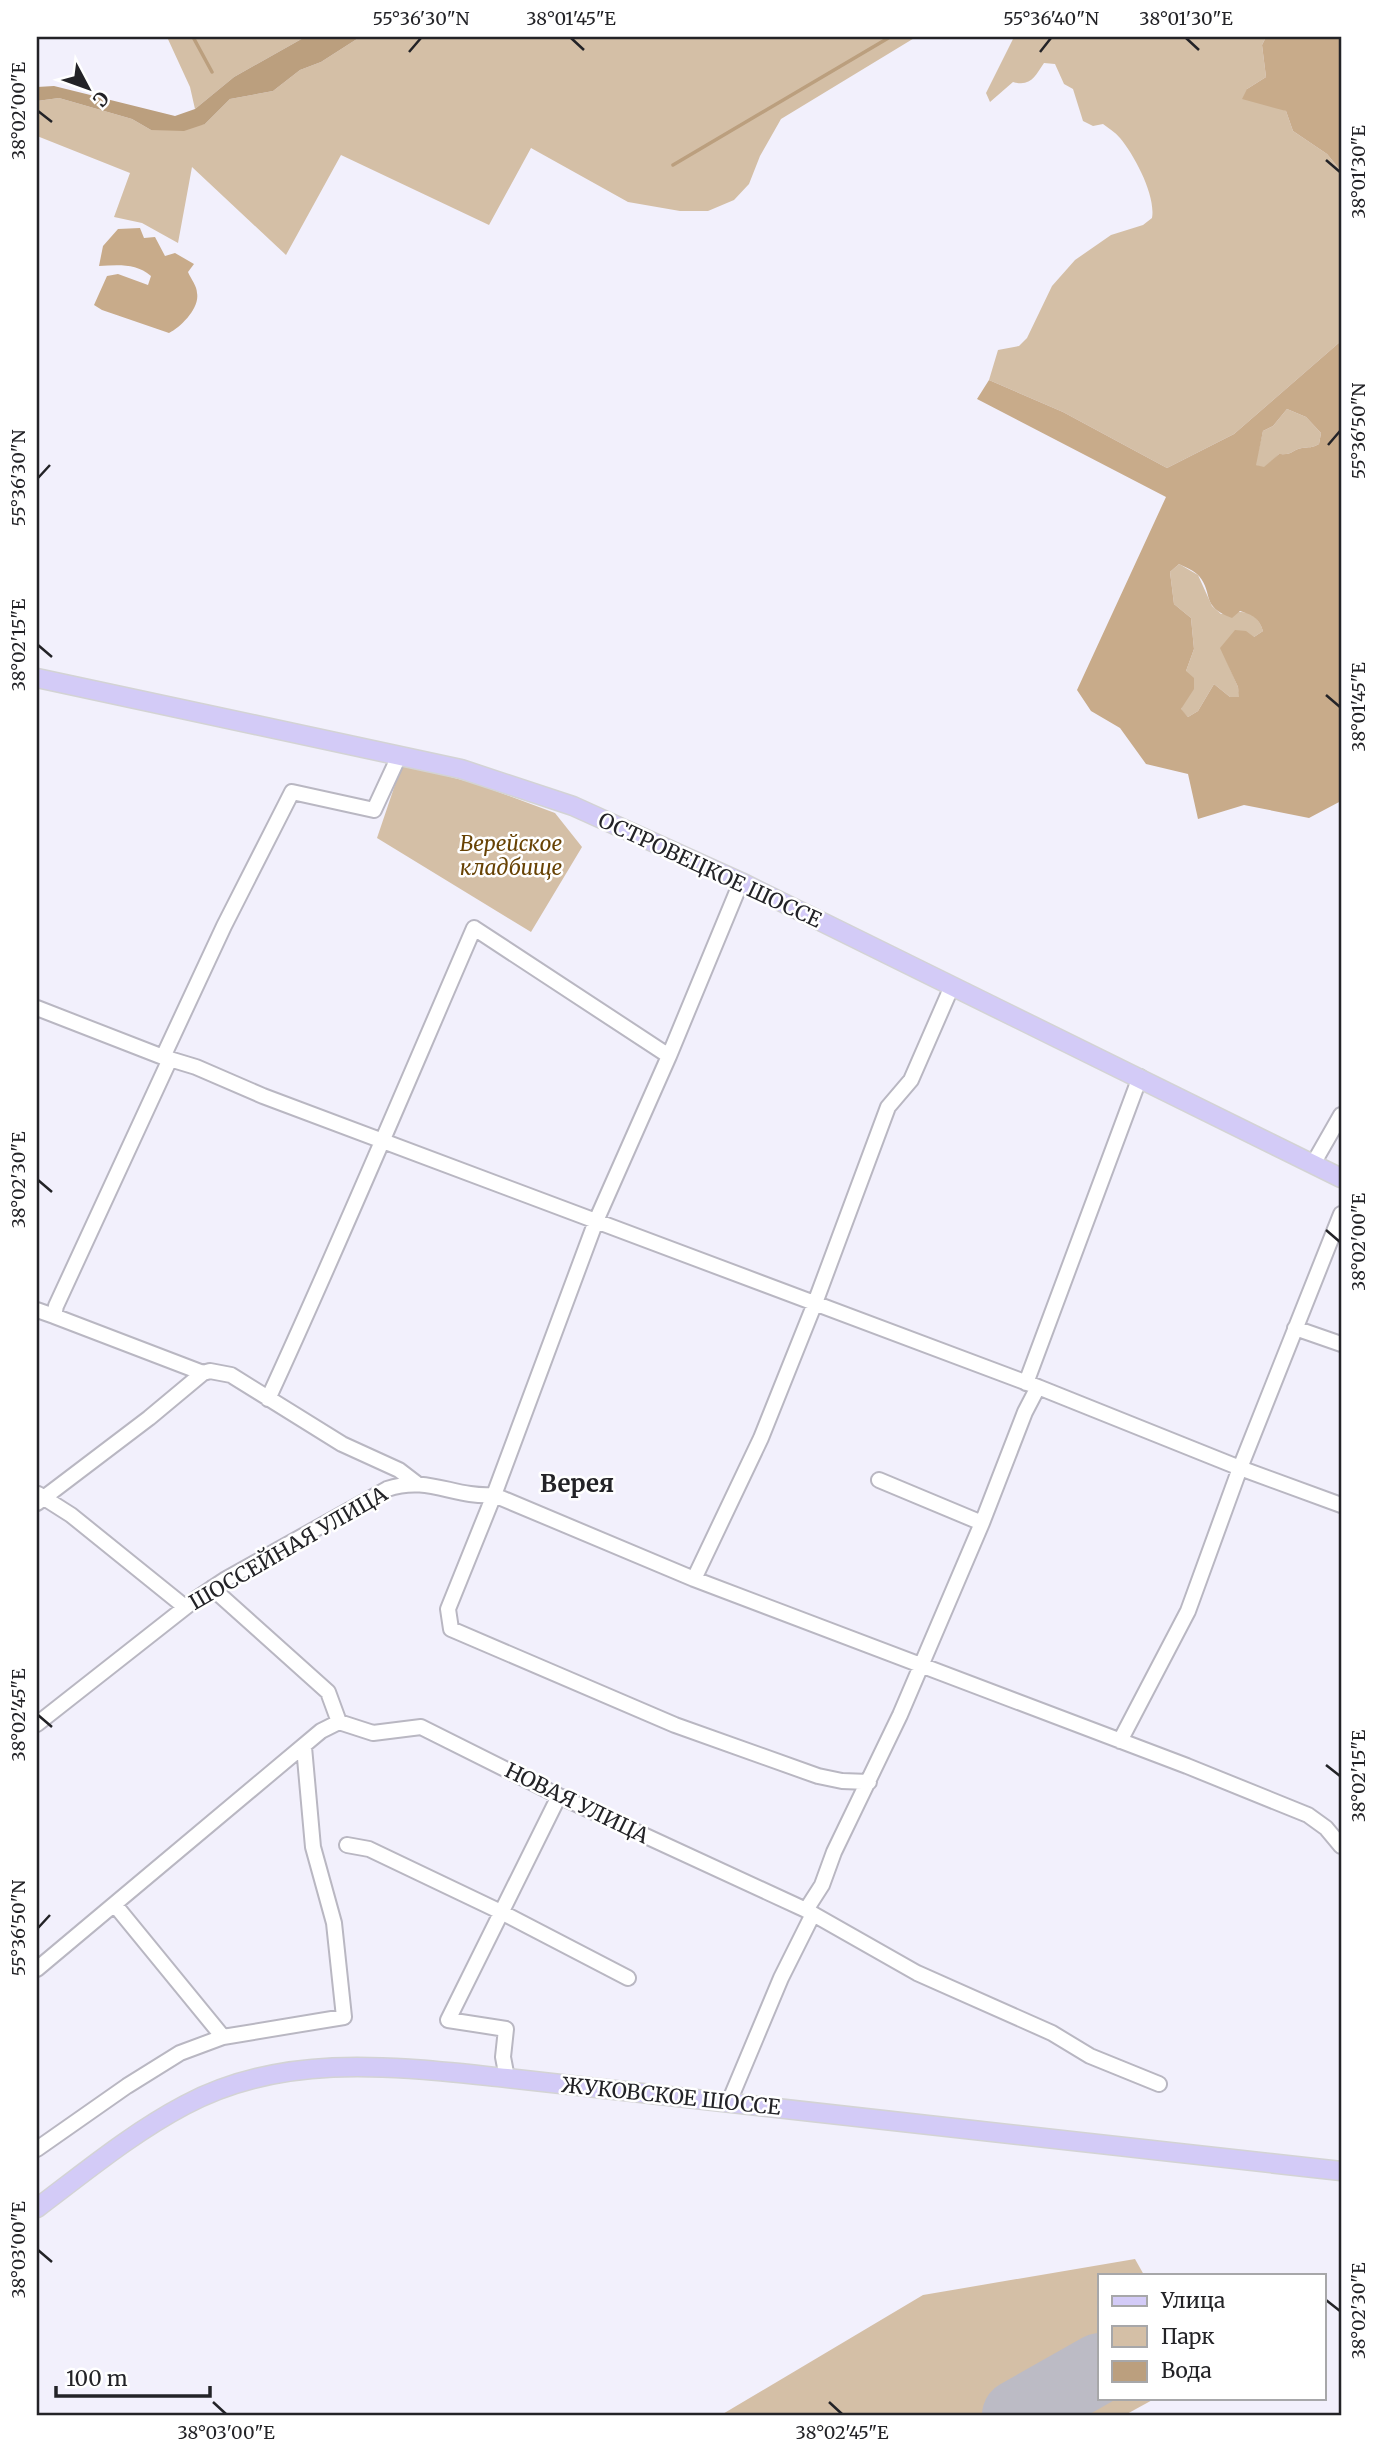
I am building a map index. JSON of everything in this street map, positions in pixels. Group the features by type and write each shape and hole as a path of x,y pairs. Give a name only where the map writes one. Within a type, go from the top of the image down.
{"main road":[{"name":"ОСТРОВЕЦКОЕ ШОССЕ","path":"37,678 461,769 573,806 741,883 1341,1178"},
{"name":"ЖУКОВСКОЕ ШОССЕ","path":"37,2208 110,2153 168,2115 205,2095 258,2077 312,2067 408,2068 507,2078 1341,2171"}],"street":[{"path":"54,1316 56,1306 224,926 292,792 374,810 399,756"},
{"path":"741,883 596,1221 494,1495 448,1609 451,1629 675,1725 817,1776 842,1781 869,1782"},
{"path":"268,1399 337,1250 474,928 669,1056"},
{"path":"694,1579 761,1438 888,1107 911,1080 952,986"},
{"path":"37,1008 1341,1505"},
{"path":"729,2102 834,1852 869,1782 982,1523 1025,1412 1032,1385 1140,1077"},
{"path":"1313,1164 1341,1115"},
{"path":"1120,1741 1188,1611 1240,1468 1341,1214"},
{"path":"37,1310 203,1373"},
{"path":"1295,1328 1341,1344"},
{"path":"186,1607 71,1515 39,1498 149,1418 203,1373 210,1371 231,1375 342,1444 399,1469 416,1483"},
{"path":"879,1480 982,1523"},
{"name":"ШОССЕЙНАЯ УЛИЦА","path":"37,1724 212,1588 374,1495 398,1485 416,1483 470,1496 494,1495"},
{"path":"494,1495 694,1579 1308,1815 1326,1828 1341,1846"},
{"path":"37,1969 321,1731 339,1722 328,1692 212,1588"},
{"name":"НОВАЯ УЛИЦА","path":"339,1722 373,1733 421,1727 559,1796 809,1912 917,1973 1052,2033 1090,2056 1159,2084"},
{"path":"37,2149 127,2086 180,2053 223,2037 344,2017 334,1923 313,1847 304,1747"},
{"path":"507,2078 503,2057 506,2029 448,2020 559,1796"},
{"path":"347,1844 369,1849 501,1912 628,1978"},
{"path":"115,1905 223,2037"}],"green space":[{"path":"167,37 305,37 234,77 195,109 190,87"},
{"path":"360,37 916,37 781,119 760,156 749,184 734,200 708,211 680,211 628,202 531,148 489,225 341,155 286,255 192,167 178,243 142,223 114,217 130,173 37,136 37,101 59,98 132,119 151,130 205,124 230,99 273,91 300,70 321,62"},
{"path":"1014,37 1266,37 1262,45 1266,77 1247,89 1286,111 1293,131 1327,154 1341,171 1341,341 1234,434 1167,468 1063,412 989,380 998,350 1019,346 1027,338 1052,286 1075,260 1111,235 1143,225 1152,218 1148,188 1132,155 1118,136 1103,124 1093,126 1083,121 1073,89 1064,84 1055,64 1044,63 1028,82 1013,82 990,102 986,93"},
{"path":"1287,409 1306,417 1321,433 1319,444 1279,454 1264,468 1255,465 1263,431 1273,426"},
{"path":"1179,564 1198,575 1212,606 1221,614 1241,612 1252,615 1263,631 1254,637 1221,648 1240,698 1230,697 1214,684 1198,711 1188,717 1181,710 1186,671 1194,649 1191,618 1174,604 1170,572"},
{"name":"Верейское кладбище","path":"402,764 477,784 555,813 582,847 531,932 377,838"},
{"path":"1135,2259 1143,2274 1098,2274 1098,2400 1152,2400 1125,2415 721,2415 923,2295"}],"shaded area":[{"path":"1266,37 1341,37 1341,171 1327,154 1293,131 1286,111 1242,99 1247,89 1266,77 1262,45"},
{"path":"140,228 144,238 155,237 165,256 175,253 194,264 188,272 197,290 196,305 184,322 169,333 94,305 107,276 118,274 148,285 151,276 139,269 99,266 103,246 118,229"},
{"path":"1341,341 1341,801 1309,818 1244,805 1198,819 1188,774 1146,764 1120,728 1091,711 1077,690 1166,497 977,399 989,380 1063,412 1167,468 1234,434","holes":["1287,409 1306,417 1321,433 1319,444 1279,454 1264,467 1256,465 1263,431 1273,426","1179,564 1199,576 1215,609 1232,618 1240,611 1249,614 1257,620 1263,631 1254,637 1246,631 1235,630 1220,648 1238,687 1239,697 1230,697 1214,684 1198,711 1188,717 1181,709 1194,689 1194,678 1186,671 1194,649 1191,618 1174,604 1170,572"]}],"water":[{"path":"305,37 360,37 321,62 300,70 273,91 230,99 205,124 184,131 151,130 132,119 59,98 37,101 37,87 54,86 175,116 195,109 234,77"}],"waterway":[{"path":"193,37 212,72"},
{"path":"673,165 890,37"}],"runway":[{"path":"1017,2415 1098,2369"}],"district":[{"name":"Верея","path":"577,1483"}]}
